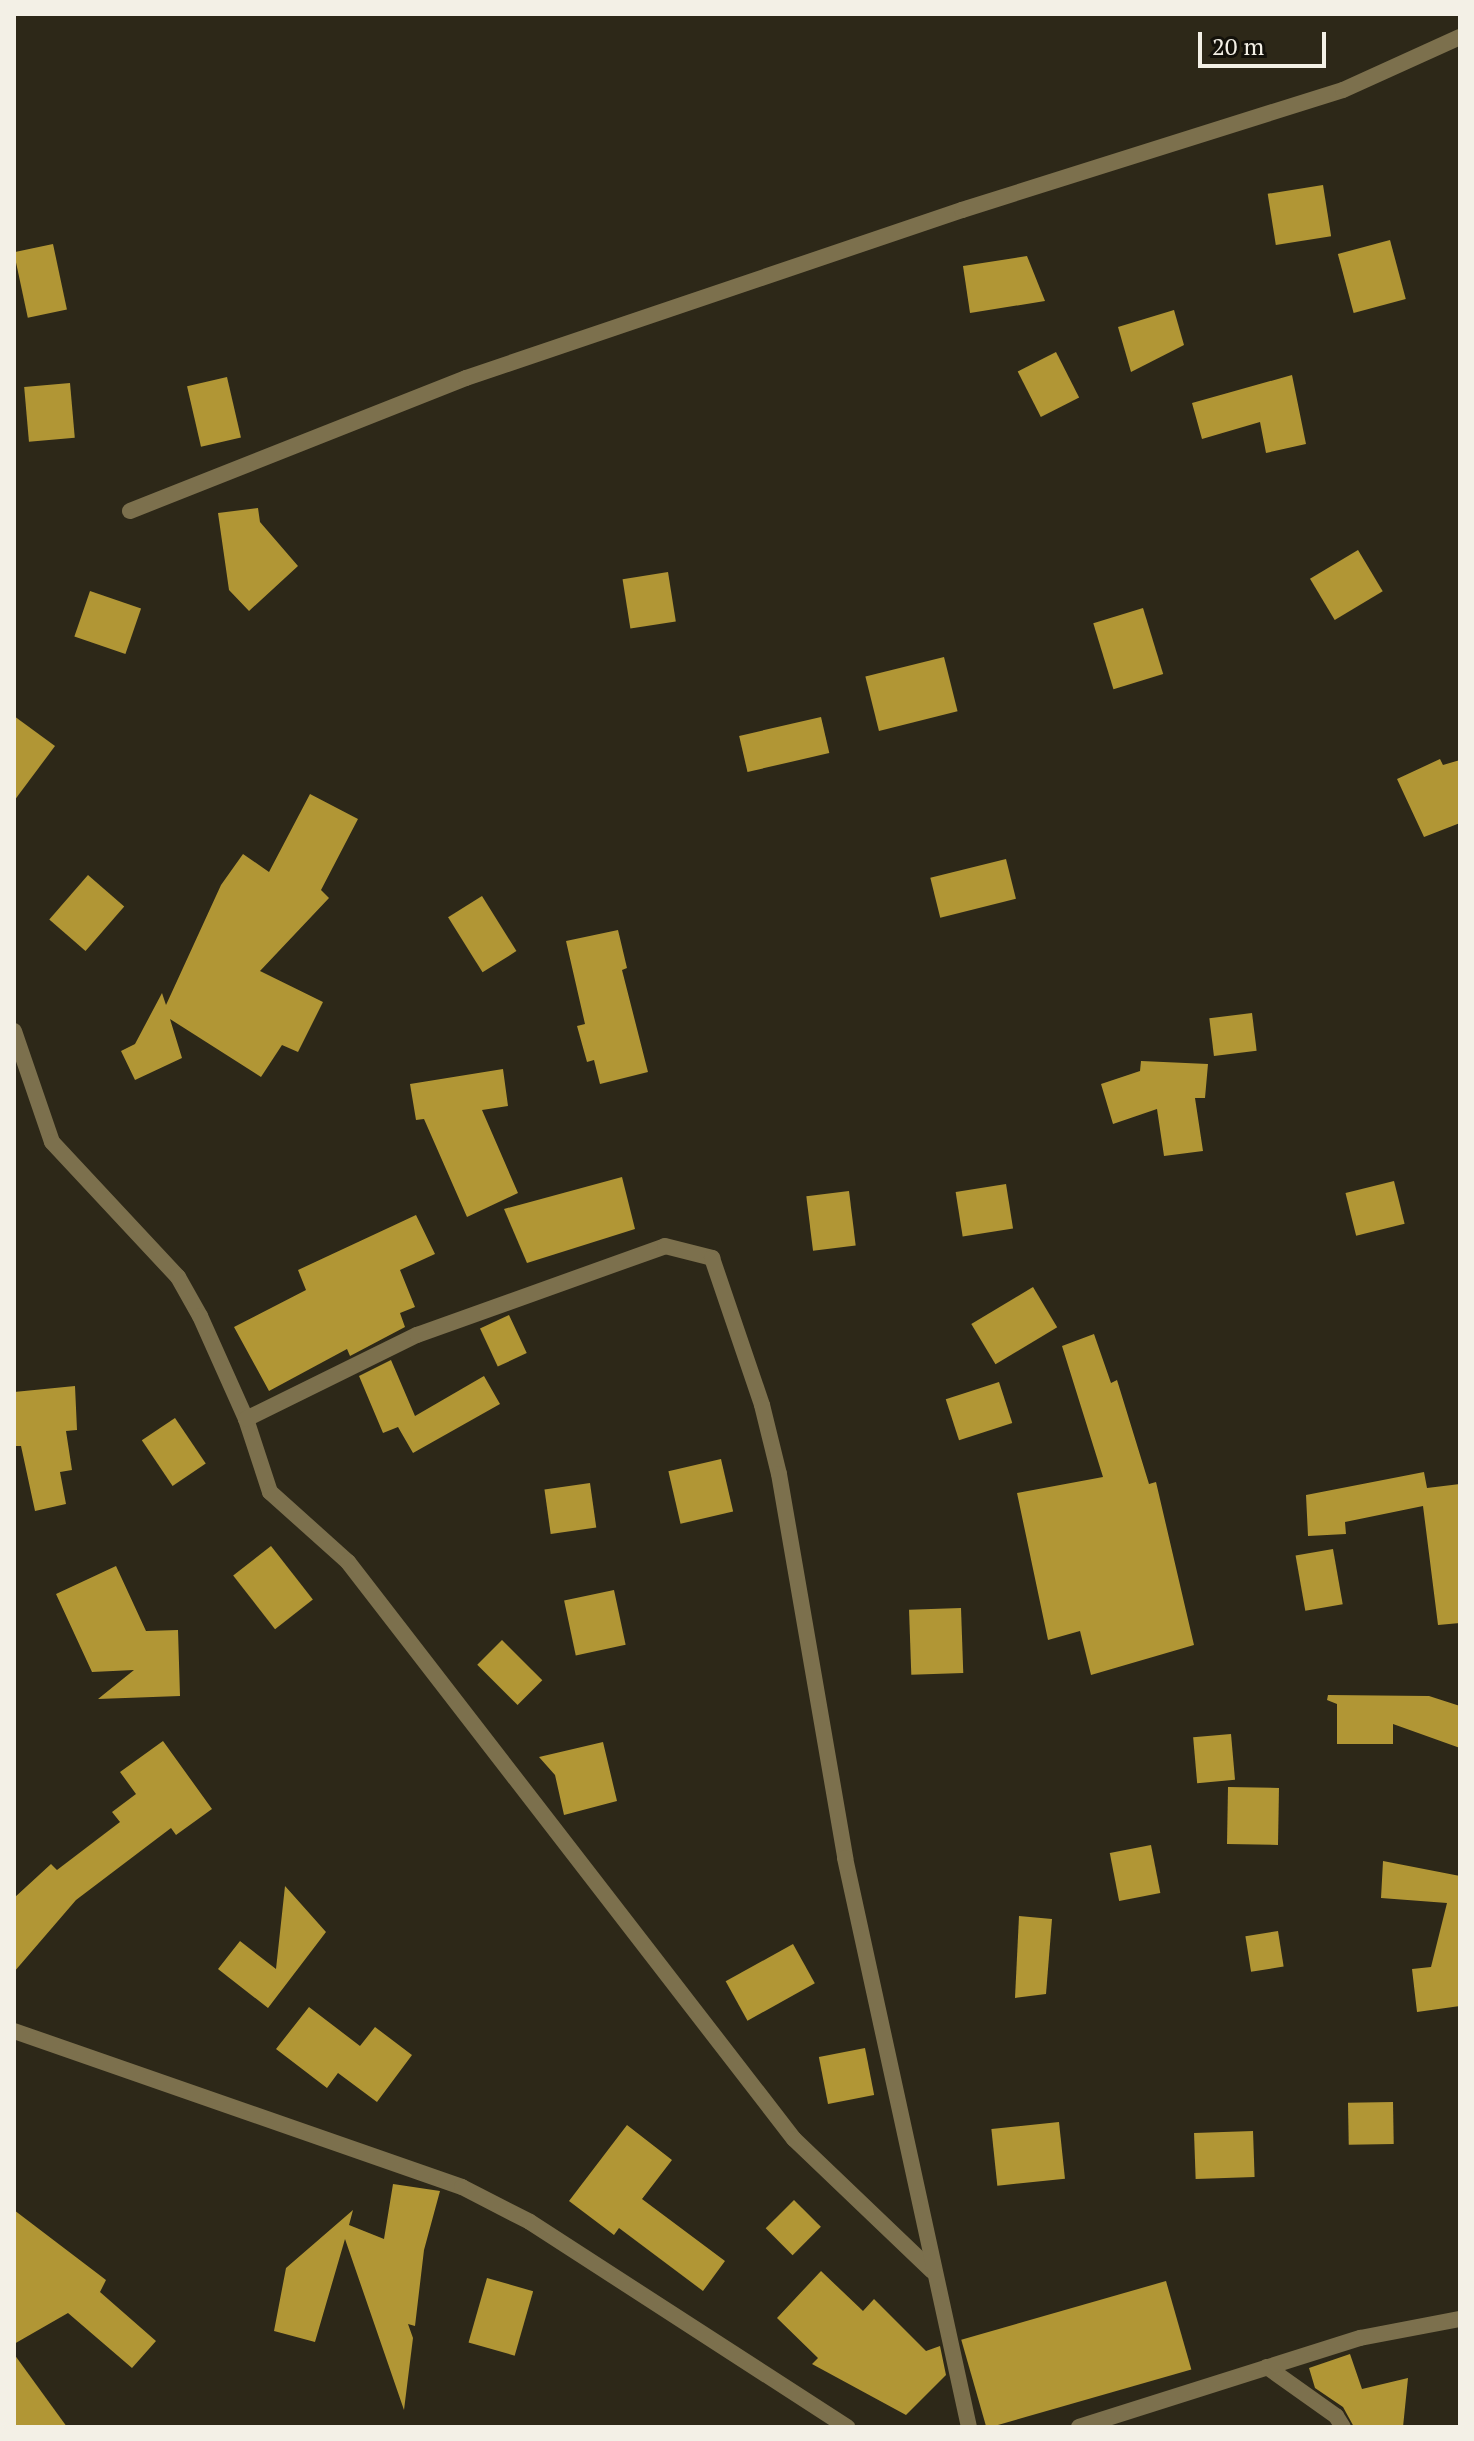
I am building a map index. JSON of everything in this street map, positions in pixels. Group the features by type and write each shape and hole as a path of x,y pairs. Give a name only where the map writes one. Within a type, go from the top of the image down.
{"street":[{"path":"130,511 466,378 962,210 1343,90 1460,37"},
{"path":"14,1031 52,1142 178,1277 246,1419 270,1492 348,1562 794,2139 932,2271"},
{"path":"246,1419 417,1335 665,1246 712,1258 762,1405 779,1474 845,1858 901,2098 932,2271 969,2427"},
{"path":"14,2031 462,2187 530,2222 847,2427"},
{"path":"1079,2427 1360,2338 1460,2319"},
{"path":"1267,2367 1336,2416 1343,2427"}],"building":[{"path":"1323,185 1331,236 1276,245 1268,194"},
{"path":"1390,240 1406,299 1354,313 1338,254"},
{"path":"53,244 67,310 28,318 14,252"},
{"path":"1027,256 1045,301 970,313 963,266"},
{"path":"1174,310 1184,345 1131,372 1118,327"},
{"path":"1056,352 1079,397 1041,417 1018,372"},
{"path":"1292,375 1306,444 1266,453 1260,422 1202,439 1192,403"},
{"path":"227,377 241,437 201,447 187,386"},
{"path":"70,383 75,438 29,442 24,387"},
{"path":"258,508 260,522 298,566 249,611 229,590 218,513"},
{"path":"1358,550 1383,591 1335,620 1310,579"},
{"path":"668,572 676,621 630,629 623,579"},
{"path":"90,591 141,609 125,654 74,636"},
{"path":"1143,608 1163,674 1113,689 1093,623"},
{"path":"944,657 958,711 879,731 865,677"},
{"path":"14,716 55,746 14,801"},
{"path":"821,717 829,753 747,772 739,736"},
{"path":"1440,759 1443,765 1460,760 1460,823 1424,837 1397,779"},
{"path":"310,794 358,819 321,890 329,898 260,971 323,1002 298,1052 282,1045 261,1077 170,1019 182,1058 135,1080 121,1051 135,1044 162,993 166,1005 221,885 243,854 269,872"},
{"path":"1006,859 1016,899 940,918 930,878"},
{"path":"88,875 124,906 86,951 49,920"},
{"path":"482,896 516,951 483,972 448,917"},
{"path":"618,930 627,968 622,970 648,1072 600,1084 594,1060 587,1062 577,1026 585,1024 566,941"},
{"path":"1252,1013 1257,1051 1214,1056 1209,1018"},
{"path":"1141,1061 1208,1064 1205,1098 1195,1098 1203,1151 1164,1156 1157,1109 1113,1124 1101,1084 1140,1071"},
{"path":"503,1069 508,1106 482,1110 518,1193 467,1217 424,1119 416,1120 410,1084"},
{"path":"622,1177 635,1229 527,1263 504,1209"},
{"path":"1394,1181 1405,1224 1356,1236 1345,1193"},
{"path":"1006,1184 1013,1228 963,1236 956,1192"},
{"path":"849,1191 856,1246 813,1251 806,1196"},
{"path":"416,1215 435,1254 400,1270 415,1307 400,1313 405,1327 350,1356 347,1349 269,1391 234,1327 306,1290 298,1270"},
{"path":"1033,1287 1057,1327 995,1364 971,1324"},
{"path":"509,1315 527,1353 498,1367 480,1329"},
{"path":"1094,1334 1111,1383 1117,1380 1149,1484 1156,1482 1194,1645 1091,1675 1080,1631 1048,1640 1017,1493 1103,1477 1062,1346"},
{"path":"391,1360 415,1416 484,1376 500,1404 413,1453 398,1427 383,1433 359,1376"},
{"path":"999,1382 1012,1423 959,1440 946,1399"},
{"path":"75,1386 77,1430 66,1431 72,1470 60,1472 66,1504 35,1511 21,1446 14,1446 14,1392"},
{"path":"175,1418 206,1464 173,1486 142,1440"},
{"path":"721,1459 733,1512 681,1524 668,1471"},
{"path":"1424,1472 1427,1488 1460,1484 1460,1623 1438,1625 1423,1506 1345,1522 1346,1534 1308,1536 1306,1495"},
{"path":"590,1483 596,1528 551,1534 544,1489"},
{"path":"271,1546 313,1600 275,1629 233,1576"},
{"path":"1333,1549 1343,1604 1305,1611 1296,1556"},
{"path":"116,1566 146,1631 178,1630 180,1696 98,1699 134,1670 92,1672 56,1594"},
{"path":"614,1590 626,1645 576,1655 564,1601"},
{"path":"961,1608 963,1673 911,1675 909,1610"},
{"path":"502,1640 542,1680 518,1705 477,1665"},
{"path":"1328,1695 1429,1696 1460,1706 1460,1748 1393,1724 1393,1744 1337,1744 1337,1704 1327,1700"},
{"path":"1231,1734 1235,1780 1197,1783 1193,1737"},
{"path":"163,1741 212,1809 176,1835 171,1828 76,1900 14,1972 14,1898 51,1864 57,1870 120,1822 112,1812 136,1794 120,1772"},
{"path":"603,1742 617,1801 564,1815 555,1775 539,1757"},
{"path":"1228,1787 1279,1788 1278,1845 1227,1844"},
{"path":"1151,1845 1160,1893 1119,1901 1110,1853"},
{"path":"1383,1861 1460,1876 1460,2006 1417,2012 1412,1969 1431,1967 1447,1903 1381,1898"},
{"path":"285,1886 326,1932 268,2008 218,1969 240,1941 276,1969"},
{"path":"1019,1916 1052,1919 1046,1994 1015,1998"},
{"path":"1278,1931 1284,1967 1251,1972 1245,1936"},
{"path":"793,1944 815,1983 747,2021 726,1981"},
{"path":"309,2007 360,2046 375,2027 412,2055 377,2102 338,2073 327,2088 276,2049"},
{"path":"865,2048 874,2095 828,2104 819,2057"},
{"path":"1393,2102 1394,2144 1349,2145 1348,2103"},
{"path":"1059,2122 1065,2179 997,2186 991,2129"},
{"path":"627,2125 672,2160 642,2199 725,2261 703,2291 619,2228 614,2235 569,2201"},
{"path":"1253,2131 1255,2177 1196,2179 1194,2133"},
{"path":"393,2184 440,2191 424,2250 415,2326 408,2324 413,2338 404,2410 345,2239 315,2342 274,2331 286,2268 353,2210 349,2225 384,2239"},
{"path":"794,2200 821,2227 793,2255 766,2228"},
{"path":"14,2210 106,2280 100,2292 156,2341 132,2368 68,2313 14,2344"},
{"path":"821,2271 863,2311 874,2299 926,2351 940,2346 946,2375 906,2415 812,2364 818,2358 777,2318"},
{"path":"487,2278 533,2291 515,2356 469,2342"},
{"path":"1166,2281 1191,2369 986,2427 961,2340"},
{"path":"14,2354 67,2427 14,2427"},
{"path":"1350,2354 1362,2389 1408,2378 1403,2427 1354,2427 1343,2407 1315,2388 1309,2368"}]}
